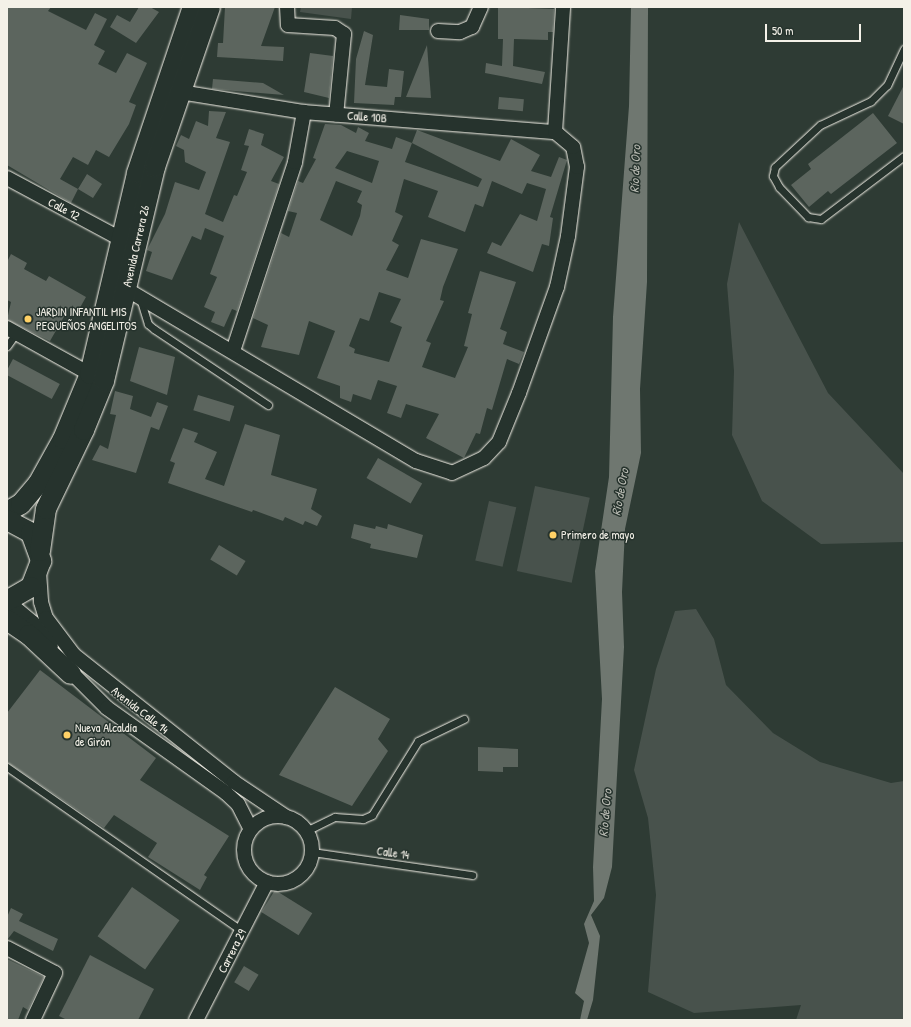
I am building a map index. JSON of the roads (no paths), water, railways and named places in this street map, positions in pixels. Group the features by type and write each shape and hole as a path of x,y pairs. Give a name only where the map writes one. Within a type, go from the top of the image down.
{"main road":[{"name":"Avenida Carrera 26","path":"39,571 40,551 46,509 84,430 104,381 133,293 149,189 180,92 204,8"},
{"name":"Avenida Carrera 26","path":"7,512 21,504 38,484 63,439 90,374 137,173 204,8"},
{"path":"7,520 31,533 40,551"},
{"path":"7,601 31,587 39,571"},
{"path":"7,620 29,635 71,674"}],"street":[{"path":"287,7 288,25 335,28 344,34 336,115"},
{"path":"438,31 460,32 472,27 482,7"},
{"path":"133,293 416,461 452,473 484,458 499,442 519,393 557,287 568,236 577,167 573,147 555,132 564,7"},
{"name":"Calle 10B","path":"180,92 304,112 555,132"},
{"path":"233,351 295,162 304,112"},
{"name":"Calle 12","path":"7,178 121,239"},
{"path":"12,330 90,374"},
{"name":"Avenida Calle 14","path":"39,571 41,602 46,618 74,655 228,778 286,817"},
{"name":"Avenida Calle 14","path":"7,601 33,623 71,674 107,708 226,792 238,804 250,829"},
{"path":"266,817 286,817 306,831 312,852 309,864 296,877 279,884 267,882 254,873 245,860 245,838 250,829 266,817"},
{"name":"Carrera 29","path":"196,1020 267,882"},
{"path":"7,948 48,967 55,973 33,1020"}],"lane":[{"path":"904,49 886,85 871,101 820,125 775,167 773,176 779,187 808,217 821,219 904,156"},
{"path":"133,293 148,324 154,329 268,405"},
{"path":"7,346 12,330"},
{"path":"306,831 335,817 363,819 372,815 418,741 464,719"},
{"path":"7,767 242,931"},
{"name":"Calle 14","path":"312,852 472,876"}],"water":[{"name":"Río de Oro","path":"631,7 648,7 647,282 640,389 641,453 625,529 622,592 624,647 612,867 604,898 591,915 600,936 593,1000 587,1020 580,1020 584,1001 575,993 589,943 584,924 594,901 593,867 602,699 595,571 609,477 613,317 629,106"}],"place":[{"name":"JARDIN INFANTIL MIS PEQUEÑOS ANGELITOS","path":"28,319"},
{"name":"Primero de mayo","path":"553,535"},
{"name":"Nueva Alcaldía de Girón","path":"67,735"}]}
